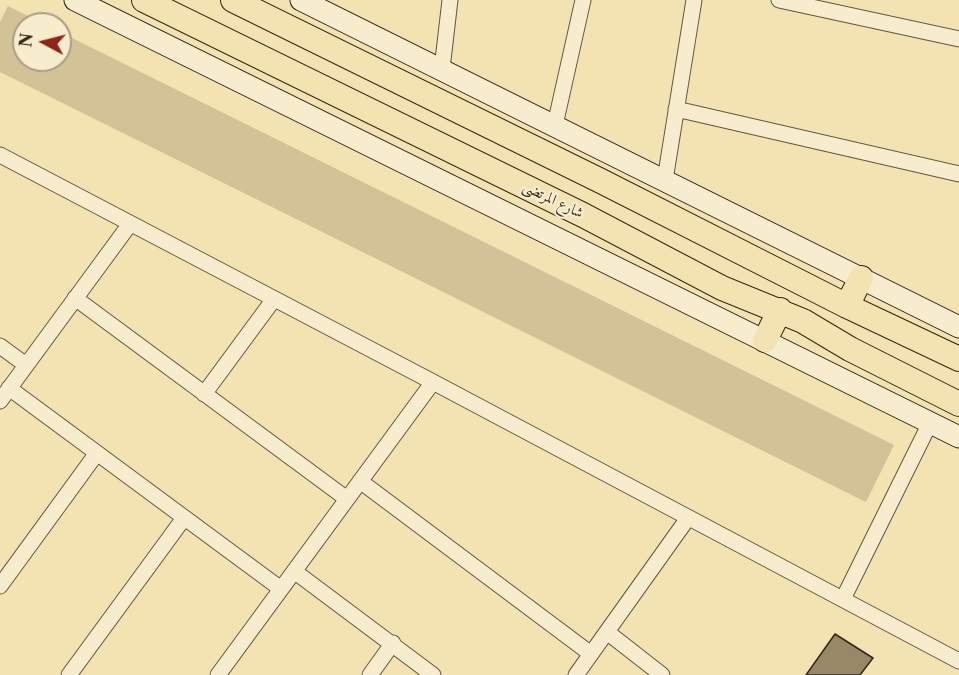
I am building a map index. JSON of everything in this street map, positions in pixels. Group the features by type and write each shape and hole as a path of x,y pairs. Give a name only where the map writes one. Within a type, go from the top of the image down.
{"main road":[{"path":"75,0 959,437"},
{"name":"شارع المرتضى","path":"144,0 583,215 722,288 803,321 850,349 959,404"},
{"path":"233,0 959,359"},
{"path":"301,0 958,324"},
{"path":"583,215 601,181"},
{"path":"848,306 861,278"},
{"path":"765,340 780,310"}],"street":[{"path":"442,69 450,0"},
{"path":"555,125 584,0"},
{"path":"665,180 694,0"},
{"path":"778,0 959,39"},
{"path":"676,110 959,174"},
{"path":"0,155 959,661"},
{"path":"130,224 5,394 97,453 281,589"},
{"path":"75,298 347,499"},
{"path":"204,394 274,299"},
{"path":"0,346 26,365"},
{"path":"218,675 433,382"},
{"path":"843,600 930,423"},
{"path":"3,576 97,453"},
{"path":"360,482 591,654"},
{"path":"69,675 184,518"},
{"path":"576,675 688,518"},
{"path":"294,571 433,675"},
{"path":"607,632 662,675"},
{"path":"370,675 393,644"}],"shaded area":[{"path":"8,6 20,12 12,12 12,72 72,72 72,38 894,445 866,502 0,72 0,22"}],"building":[{"path":"835,634 873,658 860,675 806,675"}]}
